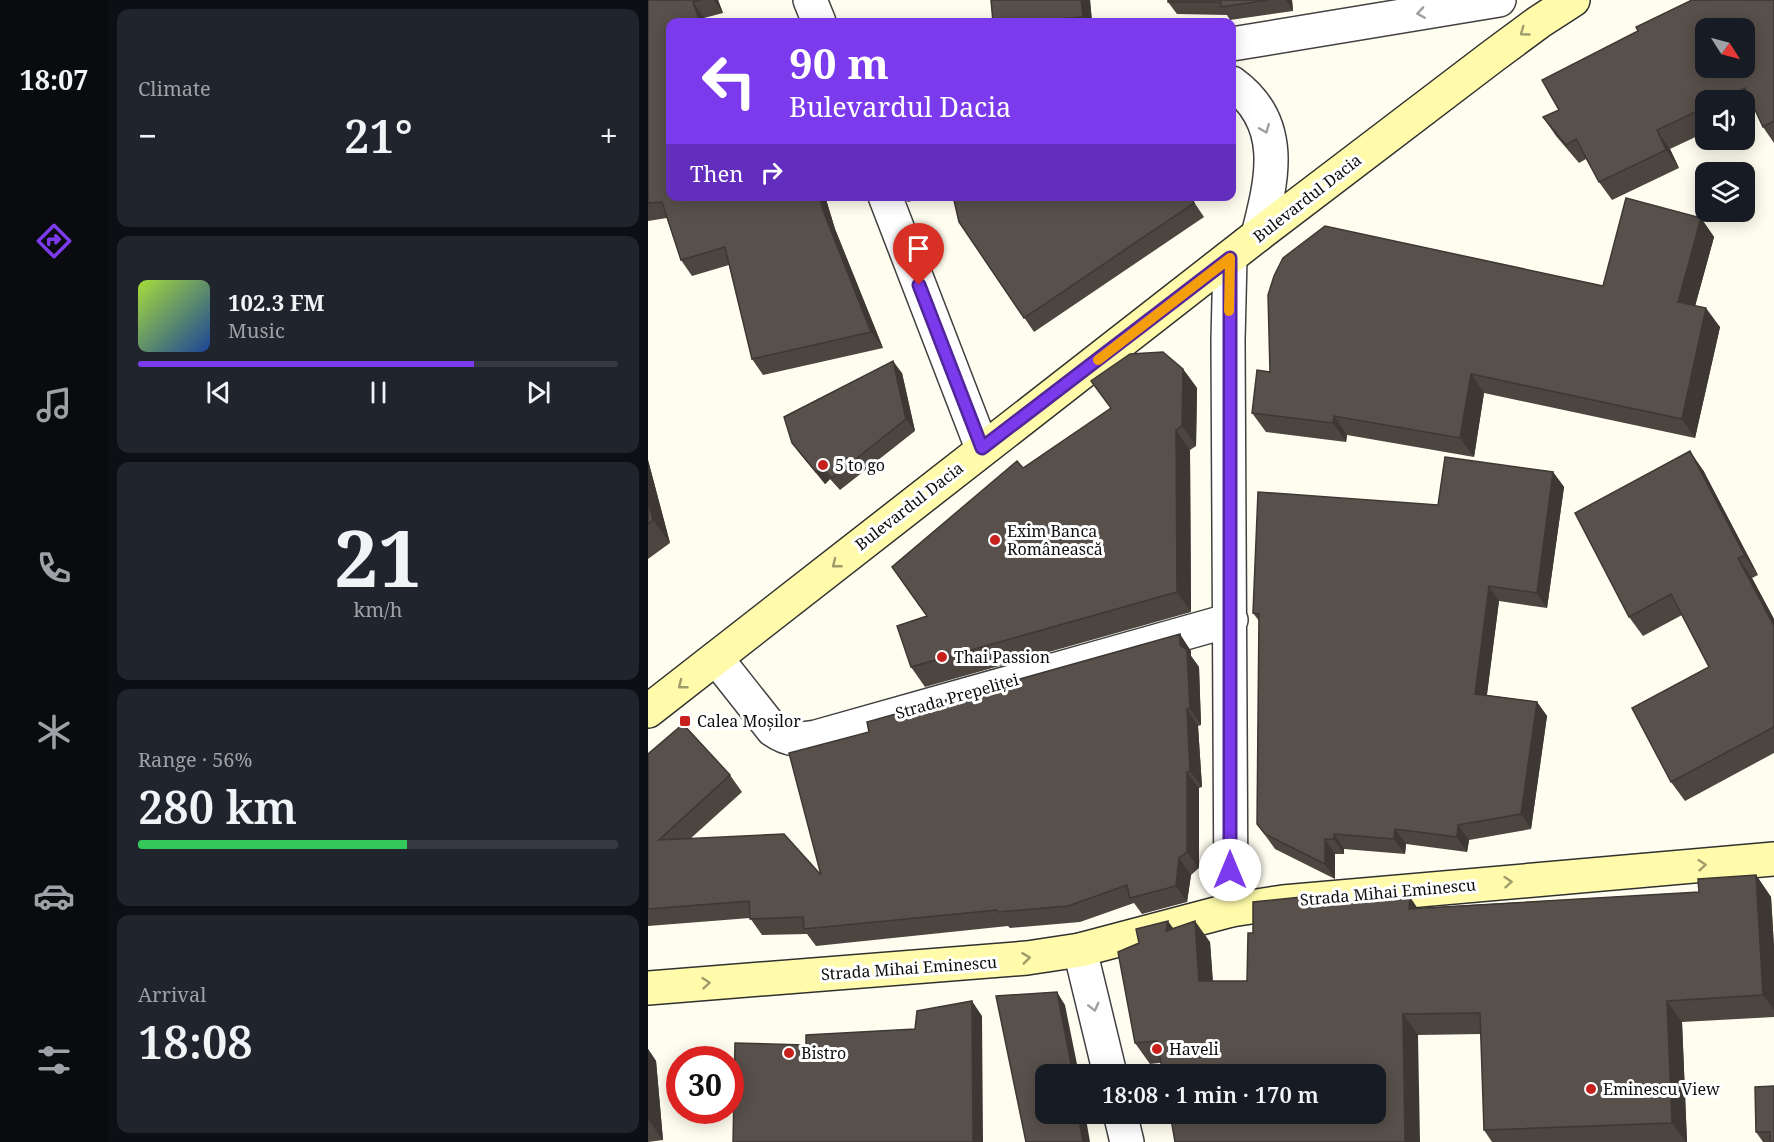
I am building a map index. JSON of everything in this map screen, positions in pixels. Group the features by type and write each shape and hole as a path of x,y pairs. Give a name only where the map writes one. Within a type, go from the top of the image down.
{"main road":[{"name":"Bulevardul Dacia","path":"648,711 982,448 1258,235 1493,56 1573,0"},
{"name":"Strada Mihai Eminescu","path":"648,988 986,963 1080,950 1230,910 1344,896 1774,859"}],"street":[{"path":"810,0 817,18"},
{"path":"1236,43 1499,0"},
{"path":"1236,86 1259,112 1270,140 1272,166 1269,191 1258,235"},
{"path":"887,201 982,448"},
{"path":"1230,258 1228,340 1231,620 1230,910"},
{"name":"Strada Prepeliței","path":"716,658 773,729 784,738 799,740 1231,620"},
{"path":"1080,950 1108,1064"},
{"path":"1123,1124 1127,1142"}],"building":[{"path":"648,0 701,0 693,2 699,18 666,18 666,201 820,201 871,332 752,359 725,247 681,260 662,202 648,203"},
{"path":"991,0 1081,0 1083,17 1071,18 993,18"},
{"path":"1168,0 1269,0 1221,7 1221,2 1168,2"},
{"path":"1692,0 1774,0 1774,121 1763,127 1755,110 1755,90 1745,88 1741,90 1695,90 1695,112 1657,130 1666,150 1599,182 1576,139 1566,145 1543,117 1559,110 1542,80 1638,31 1636,27"},
{"path":"1626,198 1695,216 1695,222 1700,222 1678,302 1706,308 1682,419 1471,374 1460,438 1334,416 1333,423 1252,413 1257,370 1270,372 1268,295 1274,276 1283,258 1325,226 1603,286"},
{"path":"954,201 1193,201 1194,203 1024,318 959,222"},
{"path":"1163,352 1183,369 1182,426 1176,430 1177,592 911,667 897,626 927,616 892,567 1017,461 1023,468 1111,408 1091,381 1130,354"},
{"path":"893,361 906,419 832,478 821,467 816,472 792,443 784,417"},
{"path":"1690,451 1745,556 1738,558 1774,626 1774,727 1671,782 1632,708 1709,667 1671,594 1629,617 1575,513"},
{"path":"1445,457 1553,472 1537,593 1489,586 1475,694 1537,702 1521,814 1458,825 1457,837 1395,829 1394,839 1334,834 1334,839 1325,839 1325,864 1265,834 1257,824 1259,614 1253,613 1258,492 1438,505"},
{"path":"648,500 653,520 648,524"},
{"path":"1180,634 1180,645 1187,650 1190,771 1187,772 1187,852 1179,858 1176,886 1130,898 1127,885 1068,906 998,912 997,910 804,929 803,917 750,919 749,901 648,909 648,754 683,724 730,775 659,840 784,834 821,875 789,753 869,732 867,722"},
{"path":"1756,875 1763,995 1667,1001 1672,1123 1484,1130 1480,1013 1403,1014 1405,1142 1175,1142 1172,1124 1386,1124 1386,1064 1161,1064 1157,1041 1135,1043 1118,952 1139,943 1136,929 1168,921 1166,931 1195,921 1199,981 1247,981 1248,933 1253,933 1253,902 1320,895 1320,904 1410,897 1409,909 1699,892 1698,879"},
{"path":"1057,992 1071,1064 1035,1064 1035,1124 1080,1124 1083,1142 1026,1142 996,996"},
{"path":"972,1001 973,1142 733,1142 733,1124 744,1124 744,1046 735,1046 735,1043 806,1045 806,1035 915,1029 917,1011"},
{"path":"1774,1086 1774,1142 1770,1142 1770,1132 1756,1132 1755,1087"}],"slow traffic":[{"path":"1098,360 1230,258 1229,311"}],"place":[{"name":"5 to go","path":"823,465"},
{"name":"Exim Banca Românească","path":"995,540"},
{"name":"Thai Passion","path":"942,657"},
{"name":"Calea Moșilor","path":"685,721"},
{"name":"Haveli","path":"1157,1049"},
{"name":"Bistro","path":"789,1053"},
{"name":"Eminescu View","path":"1591,1089"}],"route":[{"path":"919,285 982,448 1230,258 1228,340 1231,620 1230,870"}]}
